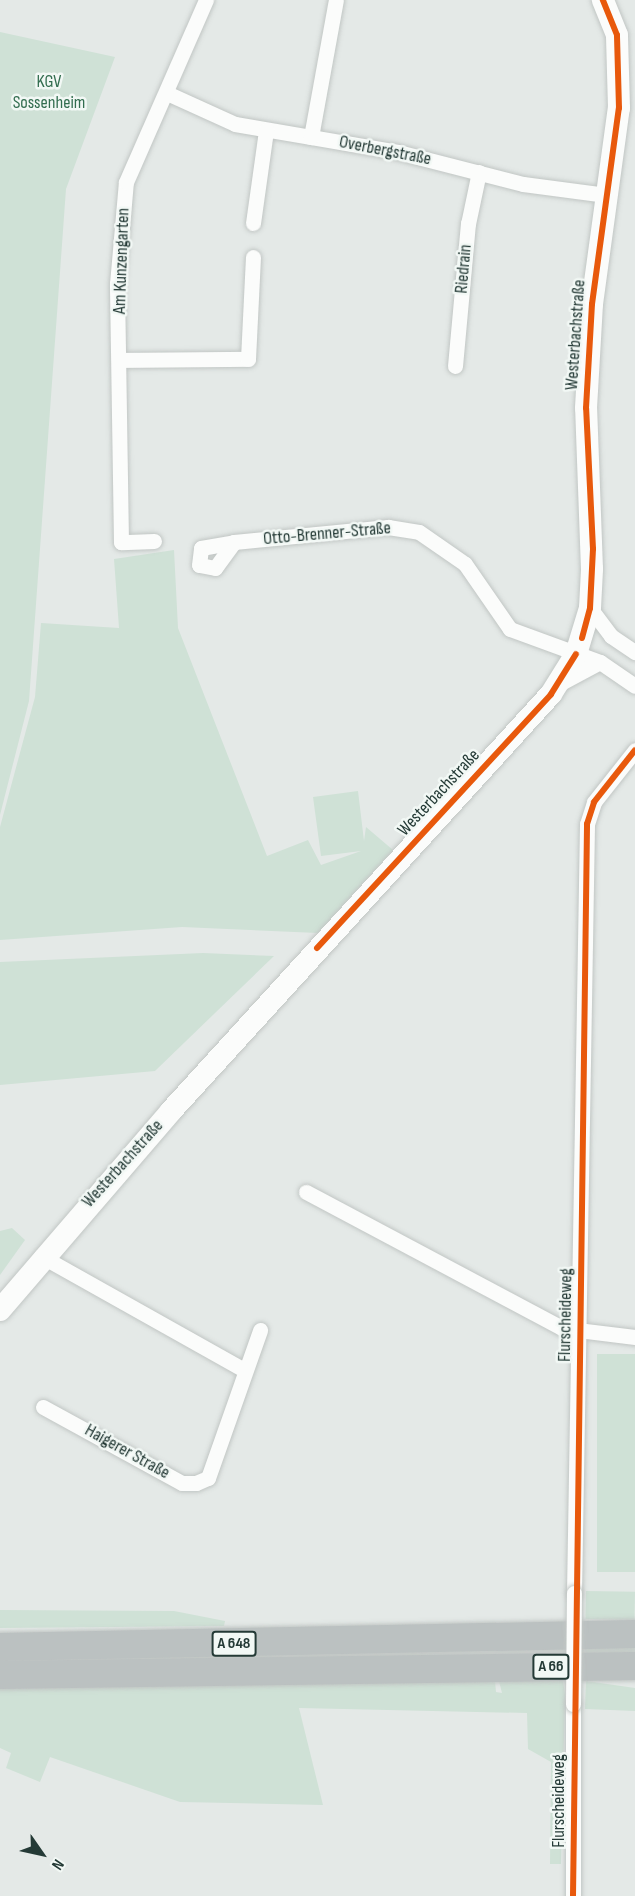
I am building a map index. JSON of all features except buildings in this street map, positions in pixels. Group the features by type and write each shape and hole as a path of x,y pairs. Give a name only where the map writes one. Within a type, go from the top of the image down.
{"highway":[{"name":"A 648","path":"0,1647 635,1634"},
{"name":"A 66","path":"468,1668 635,1666"},
{"name":"A 648","path":"0,1675 468,1668"}],"main road":[{"name":"Westerbachstraße","path":"0,1310 41,1256 559,685 579,646 590,608 593,510 586,408 606,195 619,108 617,35 603,0"}],"street":[{"name":"Am Kunzengarten","path":"154,541 121,542 121,360 117,284 126,182 169,94 206,0"},
{"path":"311,137 336,0"},
{"name":"Overbergstraße","path":"169,94 235,123 606,195"},
{"path":"253,222 266,130"},
{"name":"Riedrain","path":"455,366 468,224 479,172"},
{"path":"121,360 248,358 253,257"},
{"name":"Otto-Brenner-Straße","path":"234,543 388,527 419,532 465,564 503,623 552,645 579,646 611,636"},
{"path":"590,608 611,636 635,652"},
{"path":"579,646 635,686"},
{"path":"559,685 600,662"},
{"name":"Flurscheideweg","path":"573,1896 574,1593 581,1334 587,824 594,802 635,750"},
{"name":"Flurscheideweg","path":"306,1192 561,1328 581,1334 635,1337"},
{"path":"41,1256 244,1370"},
{"name":"Haigerer Straße","path":"44,1407 182,1483 196,1483 208,1478 244,1370 260,1330"}],"green space":[{"name":"KGV Sossenheim","path":"0,32 115,57 66,189 29,701 0,815"},
{"path":"174,550 178,628 267,856 308,840 321,865 361,851 321,856 313,797 358,791 364,841 366,827 393,850 318,933 182,927 0,940 0,827 35,697 41,623 119,628 114,559"},
{"path":"203,953 274,956 155,1071 0,1085 0,962"},
{"path":"12,1228 25,1240 0,1275 0,1231"},
{"path":"597,1354 635,1354 635,1572 597,1572"},
{"path":"586,1591 635,1592 635,1620 586,1619"},
{"path":"0,1610 174,1611 225,1621 224,1626 0,1628"},
{"path":"585,1646 635,1646 635,1652 586,1653"},
{"path":"563,1680 565,1695 561,1864 550,1864 551,1762 528,1749 527,1713 299,1708 323,1805 180,1802 50,1757 40,1782 6,1768 11,1753 0,1748 0,1689 495,1681 496,1692 502,1693 499,1681"},
{"path":"586,1681 635,1688 635,1711 585,1709"}],"cycle path":[{"path":"582,638 590,608 593,549 586,408 592,304 619,108 617,35 603,0"},
{"path":"317,948 551,694 576,654"},
{"path":"573,1896 587,824 594,802 635,750"}]}
